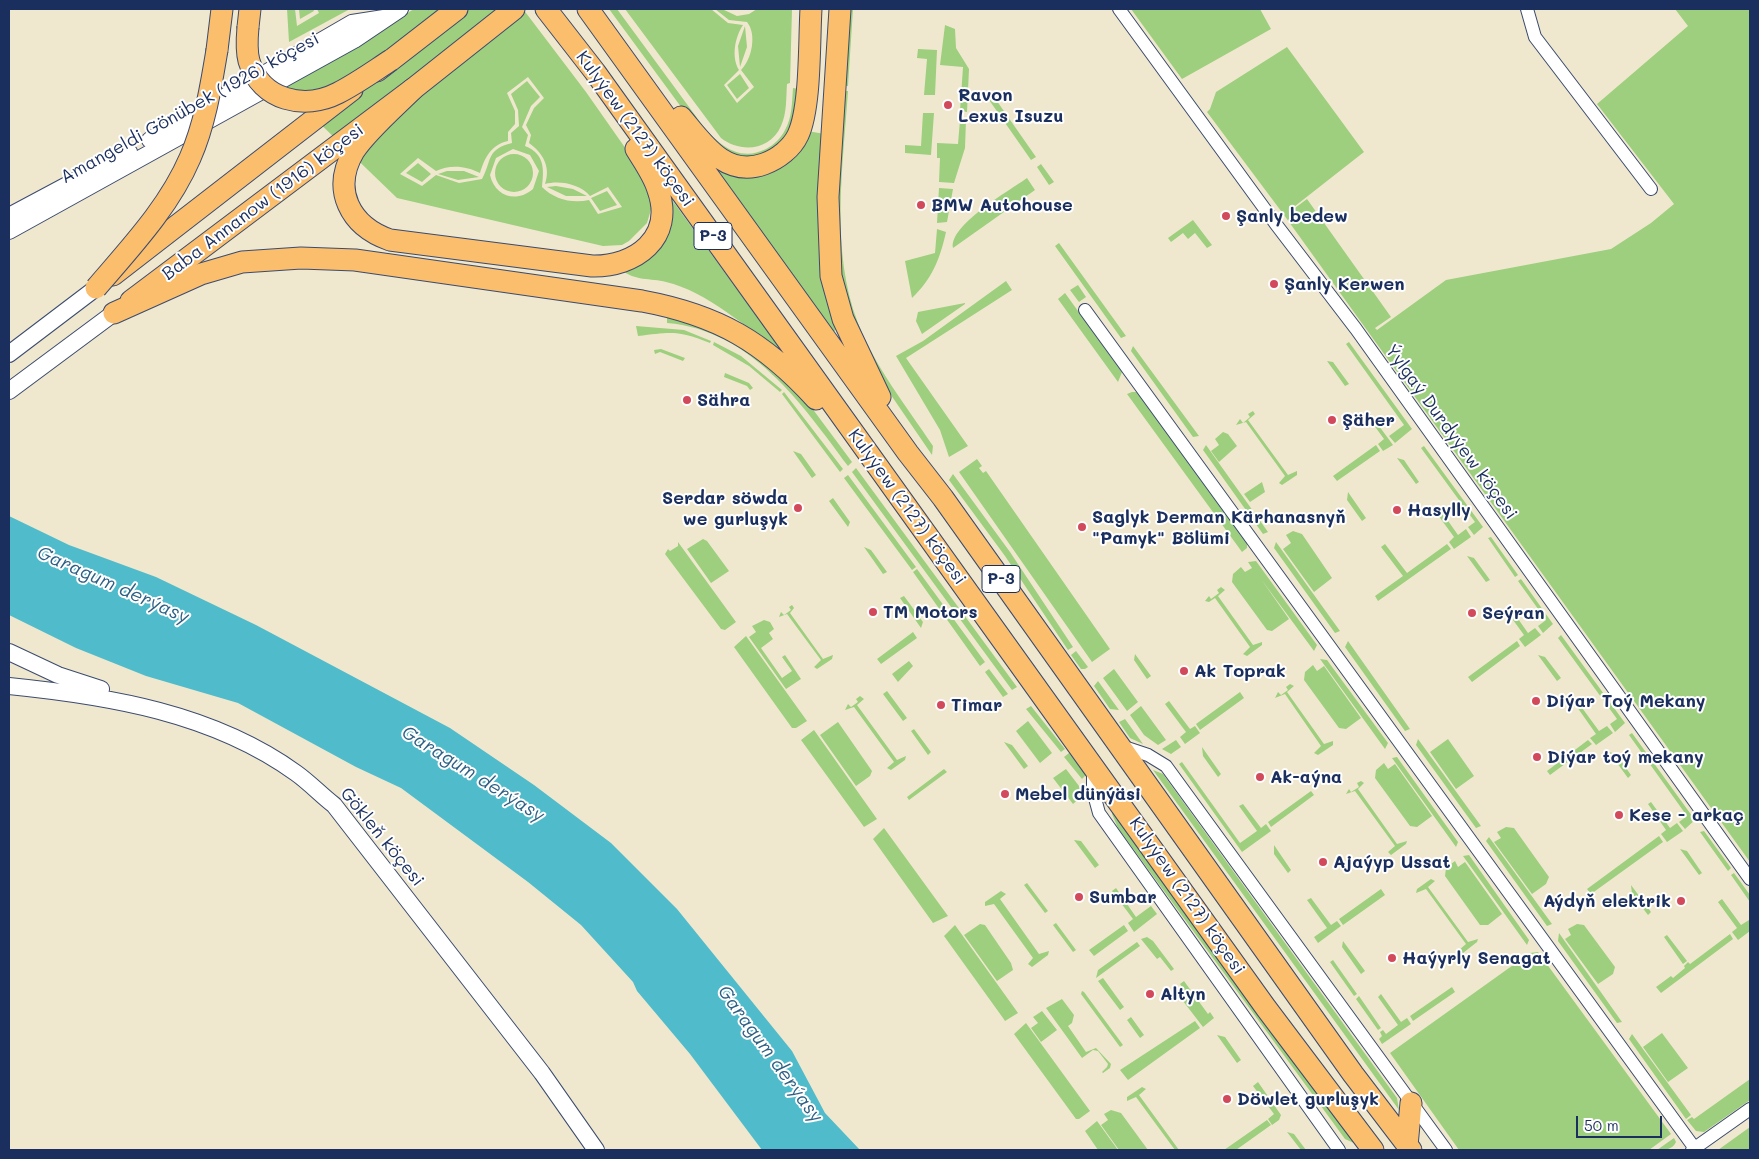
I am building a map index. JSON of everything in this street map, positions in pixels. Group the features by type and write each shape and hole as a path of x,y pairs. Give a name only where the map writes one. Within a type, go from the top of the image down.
{"main road":[{"path":"96,288 147,228 179,181 191,156 210,95 222,9"},
{"name":"Baba Annanow (1916) köçesi","path":"96,288 457,9"},
{"name":"Baba Annanow (1916) köçesi","path":"114,313 413,89 514,9"},
{"name":"Kulyýew (2127) köçesi","path":"546,9 595,72 1092,762 1266,1008 1373,1150"},
{"name":"Kulyýew (2127) köçesi","path":"588,9 908,453 943,498 1353,1074 1409,1148"},
{"path":"615,47 652,81 713,154 734,166 759,166 786,151 794,142 800,130 805,111 811,9"},
{"path":"840,9 828,198 831,276 838,305 852,340 908,453"},
{"path":"249,18 247,51 254,72 268,89 291,101 312,101 338,94 391,60"},
{"path":"413,89 356,149 347,167 344,189 351,212 370,232 403,243 592,266 617,265 635,258 644,251 656,234 662,214 661,202 658,190 618,122 595,72"},
{"path":"114,313 201,274 242,262 292,258 355,260 642,301 711,320 753,342 783,364 877,465"},
{"path":"1409,1148 1411,1103"}],"street":[{"name":"Ýylgaý Durdyýew köçesi","path":"1119,9 1275,223 1356,329 1750,879"},
{"path":"1527,9 1535,37 1651,189"},
{"name":"Amangeldi Gönübek (1926) köçesi","path":"9,216 153,139 352,23 394,13"},
{"name":"Amangeldi Gönübek (1926) köçesi","path":"9,230 354,40 394,13"},
{"name":"Baba Annanow (1916) köçesi","path":"9,354 96,288"},
{"path":"1085,310 1694,1150 1750,1110"},
{"name":"Baba Annanow (1916) köçesi","path":"9,391 114,313"},
{"path":"9,652 58,675 158,709"},
{"name":"Gökleň köçesi","path":"9,686 70,692 158,709 246,744 296,773 334,805 542,1073 596,1150"},
{"path":"1120,746 1148,755 1166,766 1446,1150"},
{"path":"1092,762 1093,792 1099,813 1340,1150"}],"green space":[{"path":"287,9 295,9 297,26 319,13 317,9 350,9 289,42"},
{"path":"299,9 313,9 314,11 300,19"},
{"path":"414,9 523,9 586,92 640,169 652,206 647,223 629,241 622,245 603,246 397,198 283,88","holes":["528,77 544,98 534,108 526,125 531,135 529,143 542,156 546,166 547,178 545,184 557,182 569,184 581,188 590,196 608,187 622,207 598,214 589,200 570,201 552,195 542,187 542,163 536,153 525,146 528,135 522,127 531,106 540,97 527,81 511,94 518,110 519,126 511,133 512,143 494,152 482,179 459,183 436,175 422,186 400,174 418,158 436,171 447,167 458,167 480,173 490,152 497,145 508,141 508,132 515,124 515,111 507,93","513,149 530,155 539,171 533,189 514,197 502,193 490,175 496,158"]},
{"path":"609,9 617,9 703,126 716,140 731,150 739,153 757,153 774,143 783,133 789,120 793,88 799,89 796,117 782,146 742,161 698,130"},
{"path":"625,9 711,9 728,23 743,25 735,47 735,59 739,70 724,85 737,103 754,87 741,70 748,60 752,46 752,33 747,22 729,20 715,9 722,9 737,16 749,14 757,9 792,9 790,83 787,84 783,121 770,141 754,147 745,147 729,143 721,138"},
{"path":"845,9 853,9 848,86 840,86"},
{"path":"1131,9 1260,9 1271,29 1182,79"},
{"path":"1675,9 1750,9 1750,862 1284,215 1207,112 1210,109 1216,92 1287,47 1364,152 1290,210 1307,199 1391,317 1375,328 1377,330 1446,280 1611,249 1651,223 1674,204 1597,104 1688,26"},
{"path":"945,25 955,29 956,48 969,69 967,112 960,111 963,67 940,65"},
{"path":"745,26 747,47 740,67 738,46"},
{"path":"918,49 937,50 935,95 924,95 927,59 917,58"},
{"path":"740,74 749,88 737,99 727,85"},
{"path":"840,91 848,91 842,179 841,238 849,295 858,323 873,355 933,446 932,455 880,379 859,344 835,259"},
{"path":"992,94 1036,157 1031,160 987,97"},
{"path":"923,113 934,113 931,155 905,153 905,145 921,146"},
{"path":"960,120 966,120 965,148 954,183 939,182 940,158 937,158 937,143 958,144"},
{"path":"807,131 825,134 835,331 832,330 718,171 730,173"},
{"path":"514,154 528,159 533,173 528,187 514,192 500,187 495,173 500,159"},
{"path":"418,163 431,174 422,182 406,173"},
{"path":"1041,164 1054,182 1049,185 1037,167"},
{"path":"447,171 464,171 479,177 458,180 438,174"},
{"path":"1027,178 1035,190 953,248 954,239 960,229 970,219"},
{"path":"556,186 573,189 587,196 566,196 547,187"},
{"path":"939,188 953,189 947,222 937,223"},
{"path":"607,191 617,205 600,211 591,198"},
{"path":"672,200 781,352 726,312 696,294 666,282 632,276 622,270"},
{"path":"1193,220 1212,245 1207,248 1195,233 1188,239 1183,233 1171,242 1168,238"},
{"path":"937,229 946,232 938,260 930,276 912,298 905,261 935,253"},
{"path":"1059,243 1126,336 1121,338 1055,246"},
{"path":"1006,281 1012,290 906,358 968,446 949,457 940,430 896,356 923,341"},
{"path":"1078,285 1086,297 1079,302 1070,290"},
{"path":"1065,293 1122,372 1118,382 1058,299"},
{"path":"965,303 922,334 916,321 918,312"},
{"path":"667,317 684,319 746,346 803,396 852,462 848,466 793,395 749,355 724,340 697,329 667,323"},
{"path":"636,326 684,330 711,341 710,343 674,333 638,336"},
{"path":"714,342 741,356 782,390 780,392 749,366 713,345"},
{"path":"1349,342 1412,429 1395,443 1389,436 1404,425 1346,344"},
{"path":"1133,346 1199,436 1193,437 1131,351"},
{"path":"661,349 685,358 683,361 660,352 655,354 654,350"},
{"path":"1327,361 1333,362 1349,384 1345,386"},
{"path":"725,373 749,383 753,388 750,390 747,386 724,377"},
{"path":"784,392 843,469 840,472 782,394"},
{"path":"1138,392 1247,542 1247,548 1242,552 1127,394"},
{"path":"1253,411 1255,414 1248,420 1288,475 1297,471 1297,475 1282,485 1279,483 1285,476 1246,422 1243,423 1250,417 1248,414"},
{"path":"1368,411 1393,445 1383,451 1378,444 1384,439 1365,413"},
{"path":"1240,419 1243,423 1236,425"},
{"path":"1223,432 1228,434 1237,446 1219,462 1211,451 1219,445 1215,439"},
{"path":"1206,445 1268,532 1263,534 1203,450"},
{"path":"1376,445 1380,451 1337,481 1333,476"},
{"path":"1424,446 1483,527 1474,535 1468,527 1475,522 1421,448"},
{"path":"793,451 801,454 816,475 812,478"},
{"path":"1397,458 1404,460 1419,482 1416,484"},
{"path":"977,459 982,466 979,468 983,473 986,471 1110,649 1092,662 959,472"},
{"path":"856,468 1017,687 1012,690 852,472"},
{"path":"953,474 1010,552 1073,647 1068,650 1005,556 949,480"},
{"path":"848,475 916,567 912,570 844,478"},
{"path":"1262,482 1265,492 1250,502 1244,494"},
{"path":"1348,492 1366,518 1362,521 1347,500"},
{"path":"833,498 850,522 848,527 829,501"},
{"path":"1439,508 1458,535 1466,529 1471,537 1454,549 1449,542 1454,537 1435,511"},
{"path":"1293,531 1302,534 1332,578 1314,592 1283,549 1291,543 1286,535"},
{"path":"1491,537 1518,575 1515,577 1488,538"},
{"path":"703,539 707,541 729,571 711,583 687,549"},
{"path":"678,542 736,622 725,630 721,629 665,554 668,549 670,551 678,546"},
{"path":"1276,542 1340,631 1335,633 1274,548"},
{"path":"1385,544 1407,573 1447,544 1451,549 1378,601 1375,596 1403,576 1381,547"},
{"path":"864,547 871,550 887,572 883,574"},
{"path":"1467,556 1474,558 1490,580 1486,582"},
{"path":"1256,561 1317,645 1314,651 1261,579 1289,619 1272,631 1267,630 1232,582 1233,574 1241,567 1245,572 1252,568 1248,562"},
{"path":"917,569 985,662 980,666 913,572"},
{"path":"1521,579 1553,624 1543,633 1538,626 1546,620 1518,581"},
{"path":"1221,587 1225,590 1218,596 1253,645 1262,642 1262,645 1247,656 1243,654 1250,647 1215,598 1209,602 1205,601 1209,596 1211,599 1219,593 1217,590"},
{"path":"904,596 923,622 921,628 900,598"},
{"path":"792,605 794,608 790,613 823,659 833,655 832,659 817,669 814,667 821,660 787,614 779,617 781,612 784,615 791,610 789,607"},
{"path":"1509,606 1528,633 1535,628 1541,635 1525,647 1519,639 1524,635 1505,609"},
{"path":"764,620 770,622 774,629 769,633 773,639 761,648 782,678 792,671 782,657 785,655 801,679 786,689 749,637 756,632 752,626"},
{"path":"913,632 917,638 881,664 877,659"},
{"path":"1561,635 1625,723 1615,732 1610,724 1617,719 1558,638"},
{"path":"746,636 807,721 796,728 792,728 734,647"},
{"path":"1348,641 1410,729 1405,731 1345,647"},
{"path":"1517,641 1520,646 1472,682 1468,677"},
{"path":"1076,651 1088,667 1085,669 1081,669 1071,655"},
{"path":"1135,654 1151,676 1147,679 1134,660"},
{"path":"1538,655 1545,657 1561,678 1557,681"},
{"path":"1320,659 1327,660 1388,743 1385,749"},
{"path":"909,661 913,666 898,682 892,674"},
{"path":"1313,665 1317,671 1324,666 1361,718 1346,729 1339,728 1304,680 1305,672"},
{"path":"989,669 1008,694 1003,697 985,672"},
{"path":"1114,669 1138,702 1127,711 1103,678"},
{"path":"1098,681 1119,710 1110,709 1094,686"},
{"path":"1290,684 1294,686 1287,692 1324,744 1333,741 1333,745 1318,755 1314,753 1321,746 1285,694 1275,698 1278,692 1281,695 1288,690 1286,687"},
{"path":"887,691 907,718 903,721 883,694"},
{"path":"1240,692 1244,698 1200,730 1196,724"},
{"path":"860,696 864,699 857,705 897,760 906,756 905,760 891,770 887,768 894,762 854,707 845,710 848,704 851,707 858,702 856,699"},
{"path":"1169,701 1190,729 1195,726 1200,733 1185,744 1180,737 1186,732 1165,704"},
{"path":"1580,705 1599,731 1607,726 1613,733 1596,745 1590,738 1596,734 1577,707"},
{"path":"1031,706 1065,749 1061,752 1026,709"},
{"path":"1141,706 1166,740 1158,745 1144,735 1130,715"},
{"path":"1125,719 1143,744 1130,738 1119,722"},
{"path":"1028,721 1052,753 1040,763 1016,731"},
{"path":"838,722 872,771 870,776 856,786 820,735"},
{"path":"914,729 931,752 928,755 911,731"},
{"path":"814,730 877,819 864,827 801,740"},
{"path":"1632,733 1695,820 1685,829 1679,822 1687,816 1629,735"},
{"path":"1418,739 1481,826 1476,828 1416,745"},
{"path":"1448,739 1474,776 1456,789 1430,752"},
{"path":"1176,740 1181,747 1171,754 1162,749"},
{"path":"1588,740 1592,744 1550,775 1547,771"},
{"path":"1004,742 1012,745 1028,766 1024,769"},
{"path":"1202,747 1221,774 1218,777 1203,756"},
{"path":"1609,752 1616,754 1631,775 1628,778"},
{"path":"1069,753 1086,775 1082,779 1064,757"},
{"path":"1397,757 1458,842 1456,847 1392,758"},
{"path":"1182,762 1240,843 1257,831 1239,806 1243,804 1261,828 1266,824 1271,831 1242,852 1179,764"},
{"path":"1384,763 1388,769 1395,764 1432,816 1417,827 1410,826 1375,778 1376,770"},
{"path":"944,769 947,772 909,800 907,797"},
{"path":"1066,769 1079,786 1082,796 1073,804 1053,778"},
{"path":"1153,770 1163,774 1397,1098 1399,1110"},
{"path":"1361,781 1364,783 1358,789 1397,844 1407,841 1406,844 1391,855 1388,852 1395,846 1355,791 1346,794 1349,789 1351,792 1359,787 1357,783"},
{"path":"1311,791 1314,795 1271,827 1268,822"},
{"path":"1651,802 1670,828 1677,823 1683,831 1667,842 1661,834 1666,830 1648,804"},
{"path":"1113,811 1356,1144 1345,1139 1118,828 1112,814"},
{"path":"1506,827 1514,828 1549,877 1546,884 1532,894 1494,842 1501,838 1497,832"},
{"path":"884,828 948,916 933,923 873,839"},
{"path":"1704,831 1731,868 1728,871 1700,832"},
{"path":"1659,836 1663,842 1591,894 1587,889"},
{"path":"1489,837 1552,924 1547,926 1486,841"},
{"path":"1074,840 1081,841 1099,865 1095,868"},
{"path":"1274,845 1291,870 1288,873 1274,854"},
{"path":"1680,849 1687,851 1702,873 1699,875"},
{"path":"1469,855 1529,940 1527,945 1463,856"},
{"path":"1455,861 1458,867 1465,862 1502,914 1488,925 1480,925 1445,876 1446,868"},
{"path":"1734,873 1750,895 1750,902 1731,875"},
{"path":"1431,879 1435,881 1428,887 1468,942 1478,939 1477,942 1463,953 1459,950 1466,944 1426,889 1416,893 1417,889"},
{"path":"1027,883 1048,911 1045,913 1024,885"},
{"path":"1631,885 1651,912 1648,915 1632,894"},
{"path":"1116,888 1136,917 1151,906 1157,914 1134,932 1128,923 1133,919 1112,891"},
{"path":"1381,889 1385,895 1343,925 1339,919"},
{"path":"1001,891 1006,894 1000,899 1039,954 1049,951 1048,955 1032,967 1028,964 1033,958 994,904 985,906 985,902"},
{"path":"1311,898 1331,925 1337,921 1341,926 1318,943 1314,937 1327,928 1307,900"},
{"path":"1722,899 1741,925 1749,920 1750,931 1738,940 1732,932 1737,928 1718,902"},
{"path":"1056,923 1076,950 1073,952 1053,925"},
{"path":"980,924 985,925 1011,963 1013,970 997,981 964,935"},
{"path":"1577,924 1584,925 1615,967 1613,974 1598,984 1565,939 1571,935 1568,929"},
{"path":"955,925 1018,1013 1005,1021 944,936"},
{"path":"1124,925 1128,931 1094,956 1089,950"},
{"path":"1559,933 1622,1022 1617,1023 1558,941"},
{"path":"1730,934 1733,939 1661,993 1656,987 1671,976 1673,978 1685,968 1684,966 1688,962 1690,964"},
{"path":"1667,935 1687,961 1683,964 1664,937"},
{"path":"1147,937 1153,941 1174,969 1171,971 1160,957 1157,959 1141,939"},
{"path":"1343,941 1365,971 1361,974 1342,947"},
{"path":"1137,942 1140,946 1096,978 1098,970"},
{"path":"1538,952 1671,1134 1649,1150 1459,1150 1390,1053 1530,953"},
{"path":"1333,960 1357,994 1354,996 1330,962"},
{"path":"1103,978 1124,1007 1120,1010 1098,981"},
{"path":"1184,981 1208,1014 1210,1012 1214,1018 1203,1027 1183,1001 1189,996 1180,984"},
{"path":"1452,987 1455,992 1413,1021 1410,1016"},
{"path":"1082,991 1123,1045 1120,1047 1081,994"},
{"path":"1381,994 1401,1022 1407,1018 1411,1024 1382,1044 1379,1039 1382,1036 1380,1032 1383,1030 1386,1034 1398,1025 1378,997"},
{"path":"1359,996 1381,1028 1378,1030 1356,999"},
{"path":"1062,999 1074,1015 1072,1023 1068,1026 1086,1052 1096,1048 1111,1064 1110,1068 1103,1073 1108,1064 1098,1051 1093,1050 1082,1058 1046,1008"},
{"path":"1042,1011 1057,1030 1041,1042 1031,1028 1038,1023 1033,1017"},
{"path":"1131,1017 1144,1035 1140,1038 1127,1020"},
{"path":"1195,1021 1200,1028 1128,1080 1120,1070"},
{"path":"1026,1023 1090,1111 1079,1119 1076,1119 1014,1034"},
{"path":"1662,1033 1688,1068 1668,1082 1643,1047"},
{"path":"1632,1034 1691,1115 1686,1119 1629,1039"},
{"path":"1217,1035 1225,1037 1241,1060 1237,1063"},
{"path":"1750,1079 1750,1100 1704,1132 1696,1131 1687,1120 1692,1117 1694,1119"},
{"path":"1258,1082 1281,1115 1279,1120 1272,1125 1268,1119 1274,1114 1253,1086"},
{"path":"1142,1087 1146,1089 1139,1095 1179,1150 1175,1150 1136,1097 1127,1101 1127,1097"},
{"path":"1111,1110 1121,1113 1148,1150 1119,1150 1101,1125 1108,1120 1104,1114"},
{"path":"1267,1120 1271,1125 1236,1150 1224,1150"},
{"path":"1097,1121 1118,1150 1098,1150 1085,1131"},
{"path":"1750,1127 1750,1150 1718,1150"},
{"path":"1287,1132 1294,1134 1306,1150 1301,1150"},
{"path":"1674,1138 1676,1142 1672,1147 1665,1150 1657,1150"}],"water":[{"name":"Garagum derýasy","path":"9,516 69,545 156,577 256,625 450,728 534,785 611,843 677,909 792,1051 825,1113 860,1150 762,1150 690,1054 637,991 633,982 581,925 528,882 401,788 356,767 238,703 146,676 76,648 9,615"}],"place":[{"name":"Ravon Lexus Isuzu","path":"948,105"},
{"name":"BMW Autohouse","path":"921,205"},
{"name":"Şanly bedew","path":"1226,216"},
{"name":"Şanly Kerwen","path":"1274,284"},
{"name":"Sähra","path":"687,400"},
{"name":"Şäher","path":"1332,420"},
{"name":"Serdar söwda we gurluşyk","path":"798,508"},
{"name":"Hasylly","path":"1397,510"},
{"name":"Saglyk Derman Kärhanasnyň \"Pamyk\" Bölümi","path":"1082,527"},
{"name":"TM Motors","path":"873,612"},
{"name":"Seýran","path":"1472,613"},
{"name":"Ak Toprak","path":"1184,671"},
{"name":"Diýar Toý Mekany","path":"1536,701"},
{"name":"Timar","path":"941,705"},
{"name":"Diýar toý mekany","path":"1537,757"},
{"name":"Ak-aýna","path":"1260,777"},
{"name":"Mebel dünýäsi","path":"1005,794"},
{"name":"Kese - arkaç","path":"1619,815"},
{"name":"Ajaýyp Ussat","path":"1323,862"},
{"name":"Sumbar","path":"1079,897"},
{"name":"Aýdyň elektrik","path":"1681,901"},
{"name":"Haýyrly Senagat","path":"1392,958"},
{"name":"Altyn","path":"1150,994"},
{"name":"Döwlet gurluşyk","path":"1227,1099"}]}
